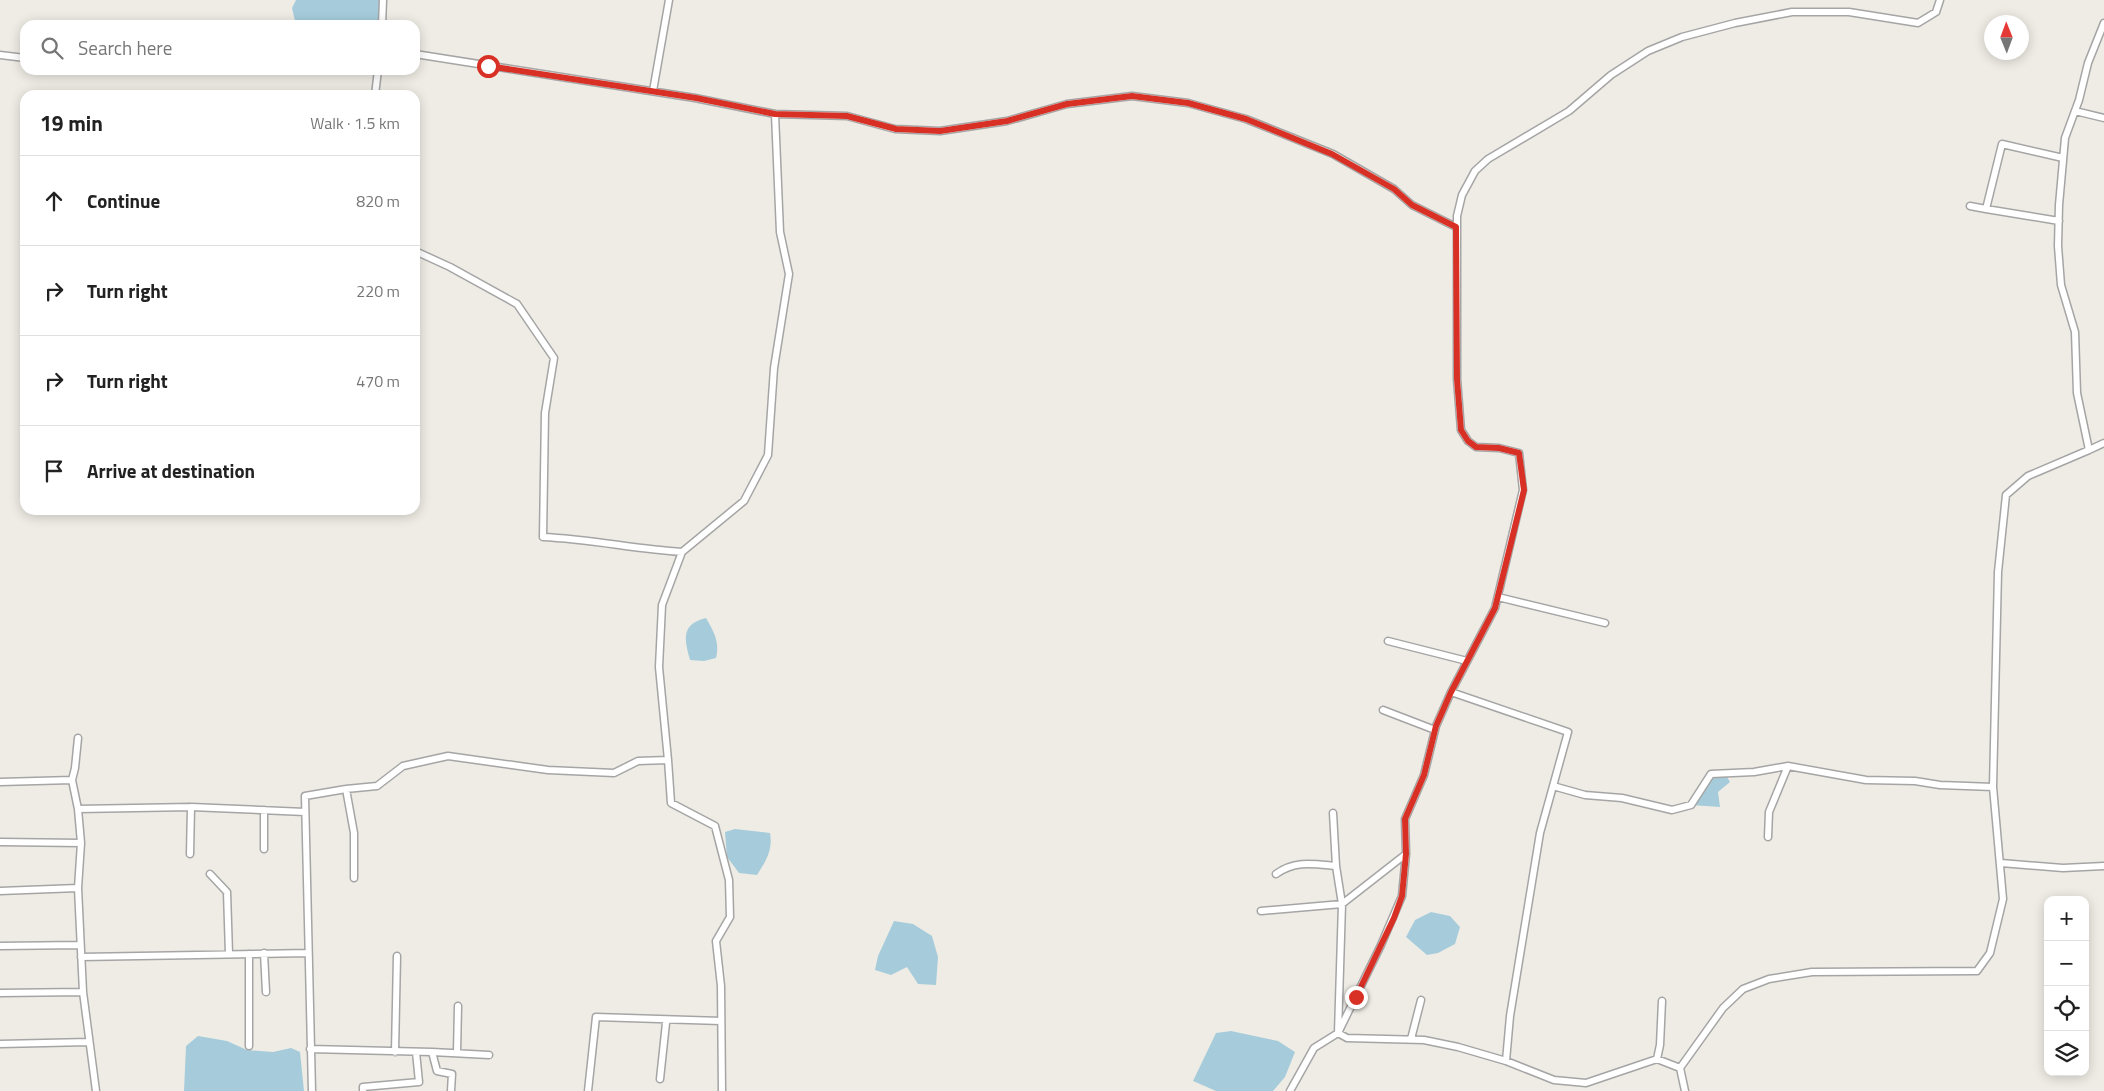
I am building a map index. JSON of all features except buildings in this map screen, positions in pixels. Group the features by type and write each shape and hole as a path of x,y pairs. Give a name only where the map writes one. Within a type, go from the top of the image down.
{"street":[{"path":"382,20 383,0"},
{"path":"653,91 670,0"},
{"path":"1290,1091 1314,1048 1338,1034 1394,918 1402,896 1406,854 1405,819 1424,775 1435,730 1451,692 1495,608 1524,490 1519,453 1499,448 1476,447 1468,441 1461,430 1457,379 1456,227 1462,196 1475,171 1488,159 1569,111 1611,75 1648,51 1700,32 1792,12 1849,12 1918,23 1936,12 1940,0"},
{"path":"2089,450 2077,393 2075,332 2061,285 2059,221 2065,138 2075,112 2088,63 2104,23"},
{"path":"0,55 20,57"},
{"path":"420,55 653,91 775,114 847,116 896,129 940,131 1007,121 1067,104 1132,96 1188,103 1246,119 1332,154 1394,189 1412,205 1456,227"},
{"path":"376,90 377,75"},
{"path":"2075,112 2104,118"},
{"path":"722,1091 721,986 716,942 730,917 729,880 715,826 671,803 659,666 662,605 682,552 744,501 768,455 774,368 788,274 780,232 775,114"},
{"path":"1986,209 2002,144 2063,158"},
{"path":"1970,206 2059,221"},
{"path":"420,253 450,267 517,304 554,358 545,413 543,537 581,539 639,549 682,552"},
{"path":"1685,1091 1680,1068 1723,1008 1742,989 1769,979 1812,972 1977,971 1990,953 2003,898 1993,787 1998,572 2006,495 2028,476 2104,442"},
{"path":"1498,597 1605,623"},
{"path":"1388,640 1467,661"},
{"path":"1451,692 1568,732 1540,833 1510,1016 1506,1061"},
{"path":"1383,710 1435,730"},
{"path":"78,738 76,768 72,780 78,809 81,843 78,888 82,992 96,1091"},
{"path":"312,1091 305,796 377,786 404,766 448,756 548,770 614,773 638,761 668,760"},
{"path":"1553,786 1585,795 1622,798 1672,810 1691,805 1711,774 1754,772 1788,766 1866,780 1915,781 1940,785 1993,787"},
{"path":"1768,837 1769,812 1788,766"},
{"path":"0,782 72,780"},
{"path":"346,789 354,833 354,878"},
{"path":"78,809 191,807 305,812"},
{"path":"190,854 191,807"},
{"path":"264,810 264,849"},
{"path":"1333,813 1336,866 1342,904 1338,1034"},
{"path":"0,842 81,843"},
{"path":"1261,911 1342,904 1406,854"},
{"path":"1276,874 1286,866 1299,864 1336,866"},
{"path":"2001,864 2063,868 2104,866"},
{"path":"210,874 227,892 229,954"},
{"path":"0,891 78,888"},
{"path":"0,946 80,945"},
{"path":"81,957 308,952"},
{"path":"264,953 266,992"},
{"path":"249,954 249,1046"},
{"path":"396,956 396,1052"},
{"path":"0,993 82,992"},
{"path":"1411,1040 1421,1000"},
{"path":"1657,1059 1660,1046 1662,1001"},
{"path":"457,1053 458,1006"},
{"path":"588,1091 596,1018 721,1021"},
{"path":"660,1079 666,1023"},
{"path":"1338,1034 1347,1038 1411,1040 1458,1047 1506,1061 1554,1080 1586,1083 1657,1059 1680,1068"},
{"path":"0,1044 90,1042"},
{"path":"310,1048 489,1055"},
{"path":"363,1091 363,1087 419,1082 416,1052"},
{"path":"432,1052 437,1070 452,1074 451,1091"},
{"path":"1586,1083 1586,1091"}],"water":[{"path":"296,0 380,0 378,20 295,20 292,8"},
{"path":"706,618 717,642 716,658 704,661 690,660 686,645 686,633 692,624"},
{"path":"1723,770 1730,782 1718,792 1720,807 1691,805 1698,789"},
{"path":"735,829 770,833 770,850 757,875 739,873 727,857 725,832"},
{"path":"1431,912 1450,916 1460,927 1455,944 1438,953 1427,955 1406,937 1415,920"},
{"path":"894,921 913,924 932,936 938,957 936,985 918,984 907,967 891,975 875,970 878,956"},
{"path":"1231,1031 1278,1041 1295,1052 1285,1077 1273,1091 1216,1091 1193,1081 1216,1033"},
{"path":"198,1036 227,1041 247,1050 273,1052 291,1048 300,1052 304,1091 184,1091 186,1046"}],"route":[{"path":"488,66 696,98 775,114 847,116 896,129 940,131 1007,121 1067,104 1132,96 1188,103 1246,119 1332,154 1394,189 1412,205 1456,227 1457,379 1461,430 1468,441 1476,447 1499,448 1519,453 1524,490 1495,608 1451,692 1436,726 1424,775 1405,819 1406,854 1402,896 1394,918 1356,997"}]}
